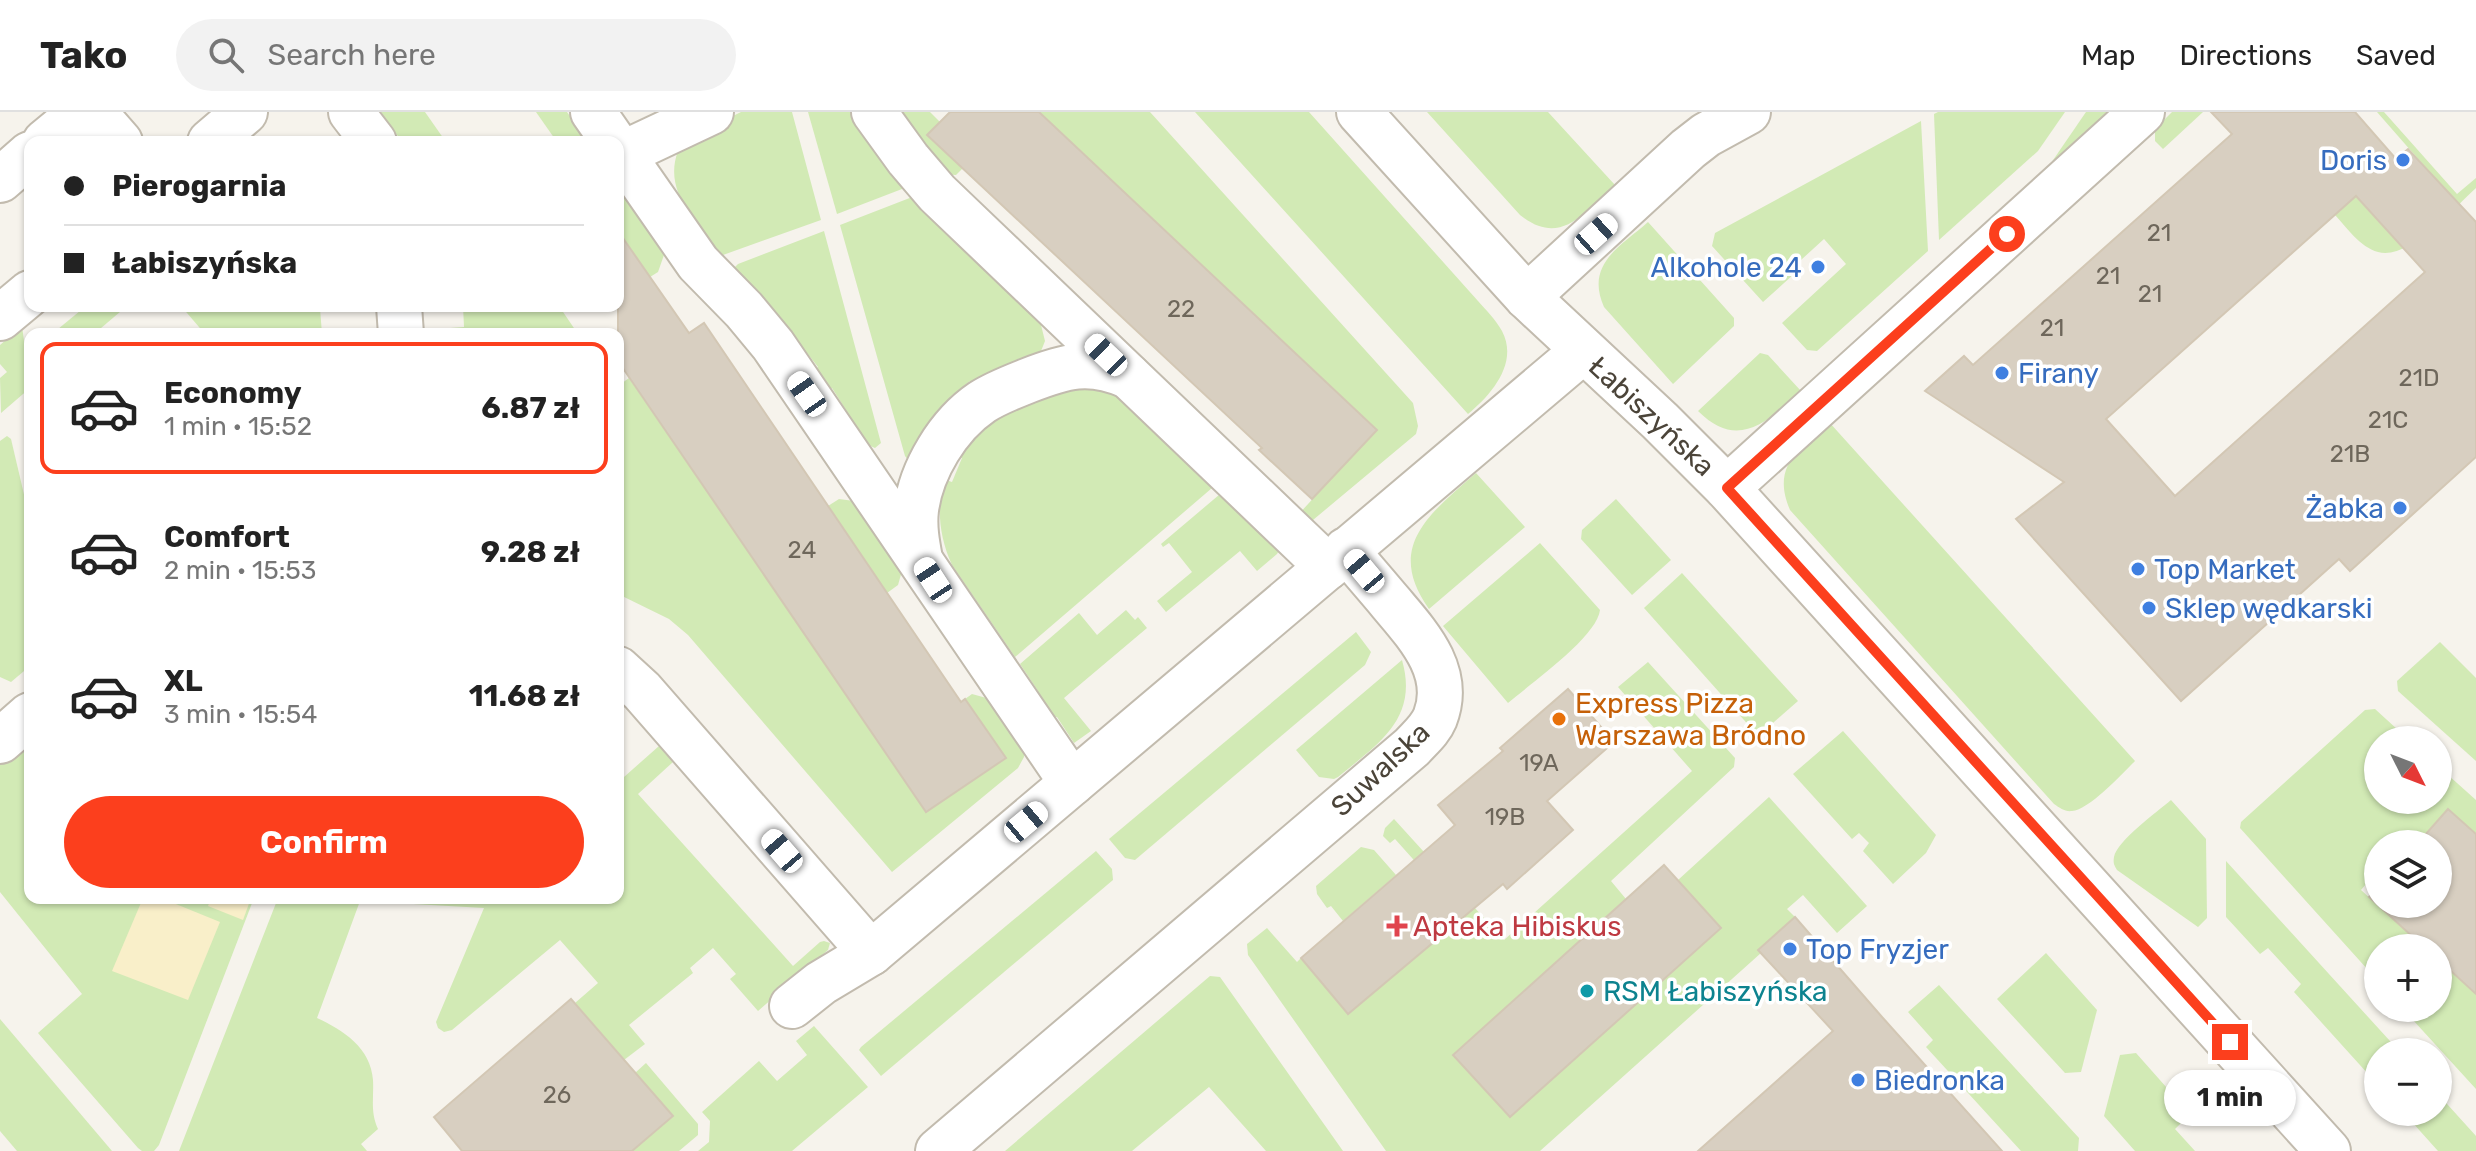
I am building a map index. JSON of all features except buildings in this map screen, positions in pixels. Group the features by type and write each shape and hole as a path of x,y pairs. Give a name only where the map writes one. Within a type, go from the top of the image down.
{"street":[{"path":"217,136 245,112"},
{"path":"593,112 610,136"},
{"path":"624,146 711,112"},
{"name":"Suwalska","path":"874,112 937,193 1284,525 1337,559 1429,651 1439,684 1438,706 1430,726 1412,747 938,1151"},
{"name":"Łabiszyńska","path":"1359,112 1527,297 1727,488 2328,1151"},
{"path":"1527,297 1700,124 1748,112"},
{"path":"1727,488 2142,112"},
{"path":"53,136 83,113 99,118 115,136"},
{"path":"624,157 698,263 773,345 1072,783"},
{"path":"0,180 24,159"},
{"path":"0,318 24,298"},
{"path":"792,1006 827,979 871,953 1583,351"},
{"path":"921,561 915,535 915,512 920,488 944,441 981,403 1062,369 1086,365 1107,367 1128,376"},
{"path":"624,674 642,691 871,953"},
{"path":"0,741 24,720"}],"green space":[{"path":"381,112 425,112 442,136 398,136"},
{"path":"536,112 567,112 584,136 553,136"},
{"path":"741,112 792,112 821,220 723,255 716,251 684,204 678,192 674,165 678,151 728,128 725,120"},
{"path":"808,112 854,112 904,186 902,189 837,214"},
{"path":"893,112 930,112 940,122 963,168 956,175 941,174"},
{"path":"1039,112 1150,112 1413,403 1418,426 1416,434 1313,520 1297,516 1376,430"},
{"path":"1195,112 1309,112 1502,331 1506,343 1505,366 1493,388 1477,406 1468,414"},
{"path":"1427,112 1548,112 1615,185 1572,222 1548,228 1535,224 1520,215"},
{"path":"2065,112 2038,151 1939,240 1934,114"},
{"path":"2086,112 2109,112 2049,166"},
{"path":"2172,112 2203,112 2163,149 2155,141 2155,129"},
{"path":"2377,112 2384,112 2457,194 2476,178 2476,188 2430,231 2403,249 2390,253 2365,246 2335,215 2355,196 2388,231 2440,184"},
{"path":"1921,121 1928,251 1817,351 1807,350 1782,323 1846,264 1824,239 1790,270 1794,274 1763,302 1712,246 1715,233"},
{"path":"920,194 1038,313 1045,341 1039,356 976,388 970,381 950,397 955,404 909,461 905,456 840,225"},
{"path":"624,197 664,255 658,272 650,277 624,239"},
{"path":"1648,222 1734,318 1734,326 1673,384 1604,307 1599,292 1599,279 1608,258"},
{"path":"824,231 881,443 875,448 868,445 832,388 822,395 808,374 818,367 781,320 735,273 734,268 738,264"},
{"path":"79,312 120,312 101,328 59,328"},
{"path":"186,312 320,312 322,328 200,328"},
{"path":"463,312 563,312 574,328 450,328 464,327"},
{"path":"22,326 24,393 1,413 0,378 7,372 0,364 0,345"},
{"path":"1760,353 1768,355 1801,391 1765,421 1740,430 1713,423 1698,411"},
{"path":"629,378 926,811 1005,758 965,699 972,694 990,699 1024,751 1018,768 892,872 688,635 669,619 624,597 624,382"},
{"path":"1104,383 1219,482 1015,657 952,565 940,523 943,479 952,482 962,458 954,454 966,438 1020,399 1023,407 1047,398 1045,390"},
{"path":"1829,422 2135,761 2087,805 2069,811 2054,804 1790,510 1785,495 1786,470 1798,450"},
{"path":"7,436 11,439 24,494 24,671 11,682 0,677 0,441"},
{"path":"1476,473 1525,527 1429,609 1416,587 1411,567 1412,549 1429,517"},
{"path":"1226,489 1282,546 1257,571 1240,551 1166,612 1157,601 1192,572 1169,543 1163,547 1161,544"},
{"path":"839,499 854,501 902,571 898,585 887,593 828,506"},
{"path":"1616,499 1671,560 1632,595 1581,539 1582,530"},
{"path":"1540,543 1600,610 1596,621 1575,646 1508,703 1443,626"},
{"path":"1682,573 1798,701 1765,730 1752,729 1644,608"},
{"path":"1126,610 1135,620 1138,617 1147,628 1064,698 1091,731 1074,743 1057,717 1037,716 1026,700 1038,691 1020,664 1079,613 1097,635"},
{"path":"1356,632 1371,652 1365,665 1135,860 1125,858 1109,839"},
{"path":"2440,642 2476,678 2476,761 2452,739 2452,726 2437,726 2398,691 2397,681"},
{"path":"1402,660 1405,699 1391,728 1338,777 1319,777 1296,750"},
{"path":"1648,662 1735,758 1734,767 1611,881 1626,899 1454,1056 1510,1117 1720,928 1678,880 1769,797 1867,906 1837,933 1803,895 1787,909 1795,917 1761,953 1540,1151 1386,1151 1248,955 1247,944 1267,928 1297,962 1301,958 1348,1014 1464,916 1395,839 1390,843 1383,836 1385,828 1394,819 1504,940 1692,771 1618,687"},
{"path":"2375,709 2394,726 2364,726 2364,814 2443,814 2429,830 2364,830 2364,886 2361,890 2364,893 2364,918 2392,918 2410,934 2364,934 2364,965 2240,828 2241,822 2365,710"},
{"path":"1843,731 1936,835 1926,853 1893,884 1863,851 1869,843 1859,833 1852,839 1793,774"},
{"path":"24,738 24,904 252,904 159,1145 154,1151 138,1148 38,1033 82,994 0,892 0,758"},
{"path":"659,746 673,762 638,794 793,966 820,942 830,943 828,950 758,1011 730,979 736,974 713,948 690,968 693,973 629,1025 645,1044 624,1060 575,1003 598,983 560,940 452,1030 444,1032 438,1028 436,1022 484,908 413,904 624,904 624,777"},
{"path":"2452,779 2476,800 2476,834 2452,813"},
{"path":"2171,800 2206,839 2207,918 2198,927 2117,870 2114,864 2114,857 2122,843"},
{"path":"1361,847 1374,850 1396,875 1343,921 1331,906 1327,908 1317,894 1316,886"},
{"path":"1096,851 1112,869 1113,880 881,1076 859,1050 861,1047"},
{"path":"2226,861 2364,1012 2364,1022 2373,1022 2387,1038 2364,1038 2364,1070 2294,992 2301,984 2268,948 2260,954 2226,917"},
{"path":"276,904 359,904 317,1018 354,1042 367,1058 373,1080 373,1111 378,1129 361,1144 367,1151 179,1151"},
{"path":"2046,953 2097,1010 2081,1072 2065,1073 1997,999"},
{"path":"2452,972 2476,994 2476,1089 2452,1063 2452,1038 2429,1038 2415,1022 2452,1022"},
{"path":"1210,976 1220,977 1343,1151 1266,1151 1209,1087 1132,1151 1005,1151"},
{"path":"1939,985 2079,1138 2078,1151 2021,1151 1926,1047 1933,1040 1908,1012"},
{"path":"0,1019 112,1151 17,1151 0,1131"},
{"path":"814,1026 868,1087 792,1151 698,1151 709,1142 710,1121 702,1112 759,1061 777,1081 807,1055 796,1041"},
{"path":"2136,1053 2190,1114 2175,1129 2195,1151 2135,1151 2104,1116 2120,1055"},
{"path":"646,1063 698,1124 698,1135 679,1151 632,1151 673,1116 635,1073"},
{"path":"2452,1109 2476,1136 2476,1151 2438,1151 2416,1126 2452,1126"}],"sand":[{"path":"140,904 176,904 220,922 188,1000 112,971"},
{"path":"209,904 249,904 243,920"}],"place":[{"name":"Doris","path":"2403,160"},
{"name":"Alkohole 24","path":"1818,267"},
{"name":"Firany","path":"2002,373"},
{"name":"Żabka","path":"2400,508"},
{"name":"Top Market","path":"2138,569"},
{"name":"Sklep wędkarski","path":"2149,608"},
{"name":"Express Pizza Warszawa Bródno","path":"1559,719"},
{"name":"Apteka Hibiskus","path":"1397,926"},
{"name":"Top Fryzjer","path":"1790,949"},
{"name":"RSM Łabiszyńska","path":"1587,991"},
{"name":"Biedronka","path":"1858,1080"}],"route":[{"path":"2007,234 1727,488 2230,1042"}]}
